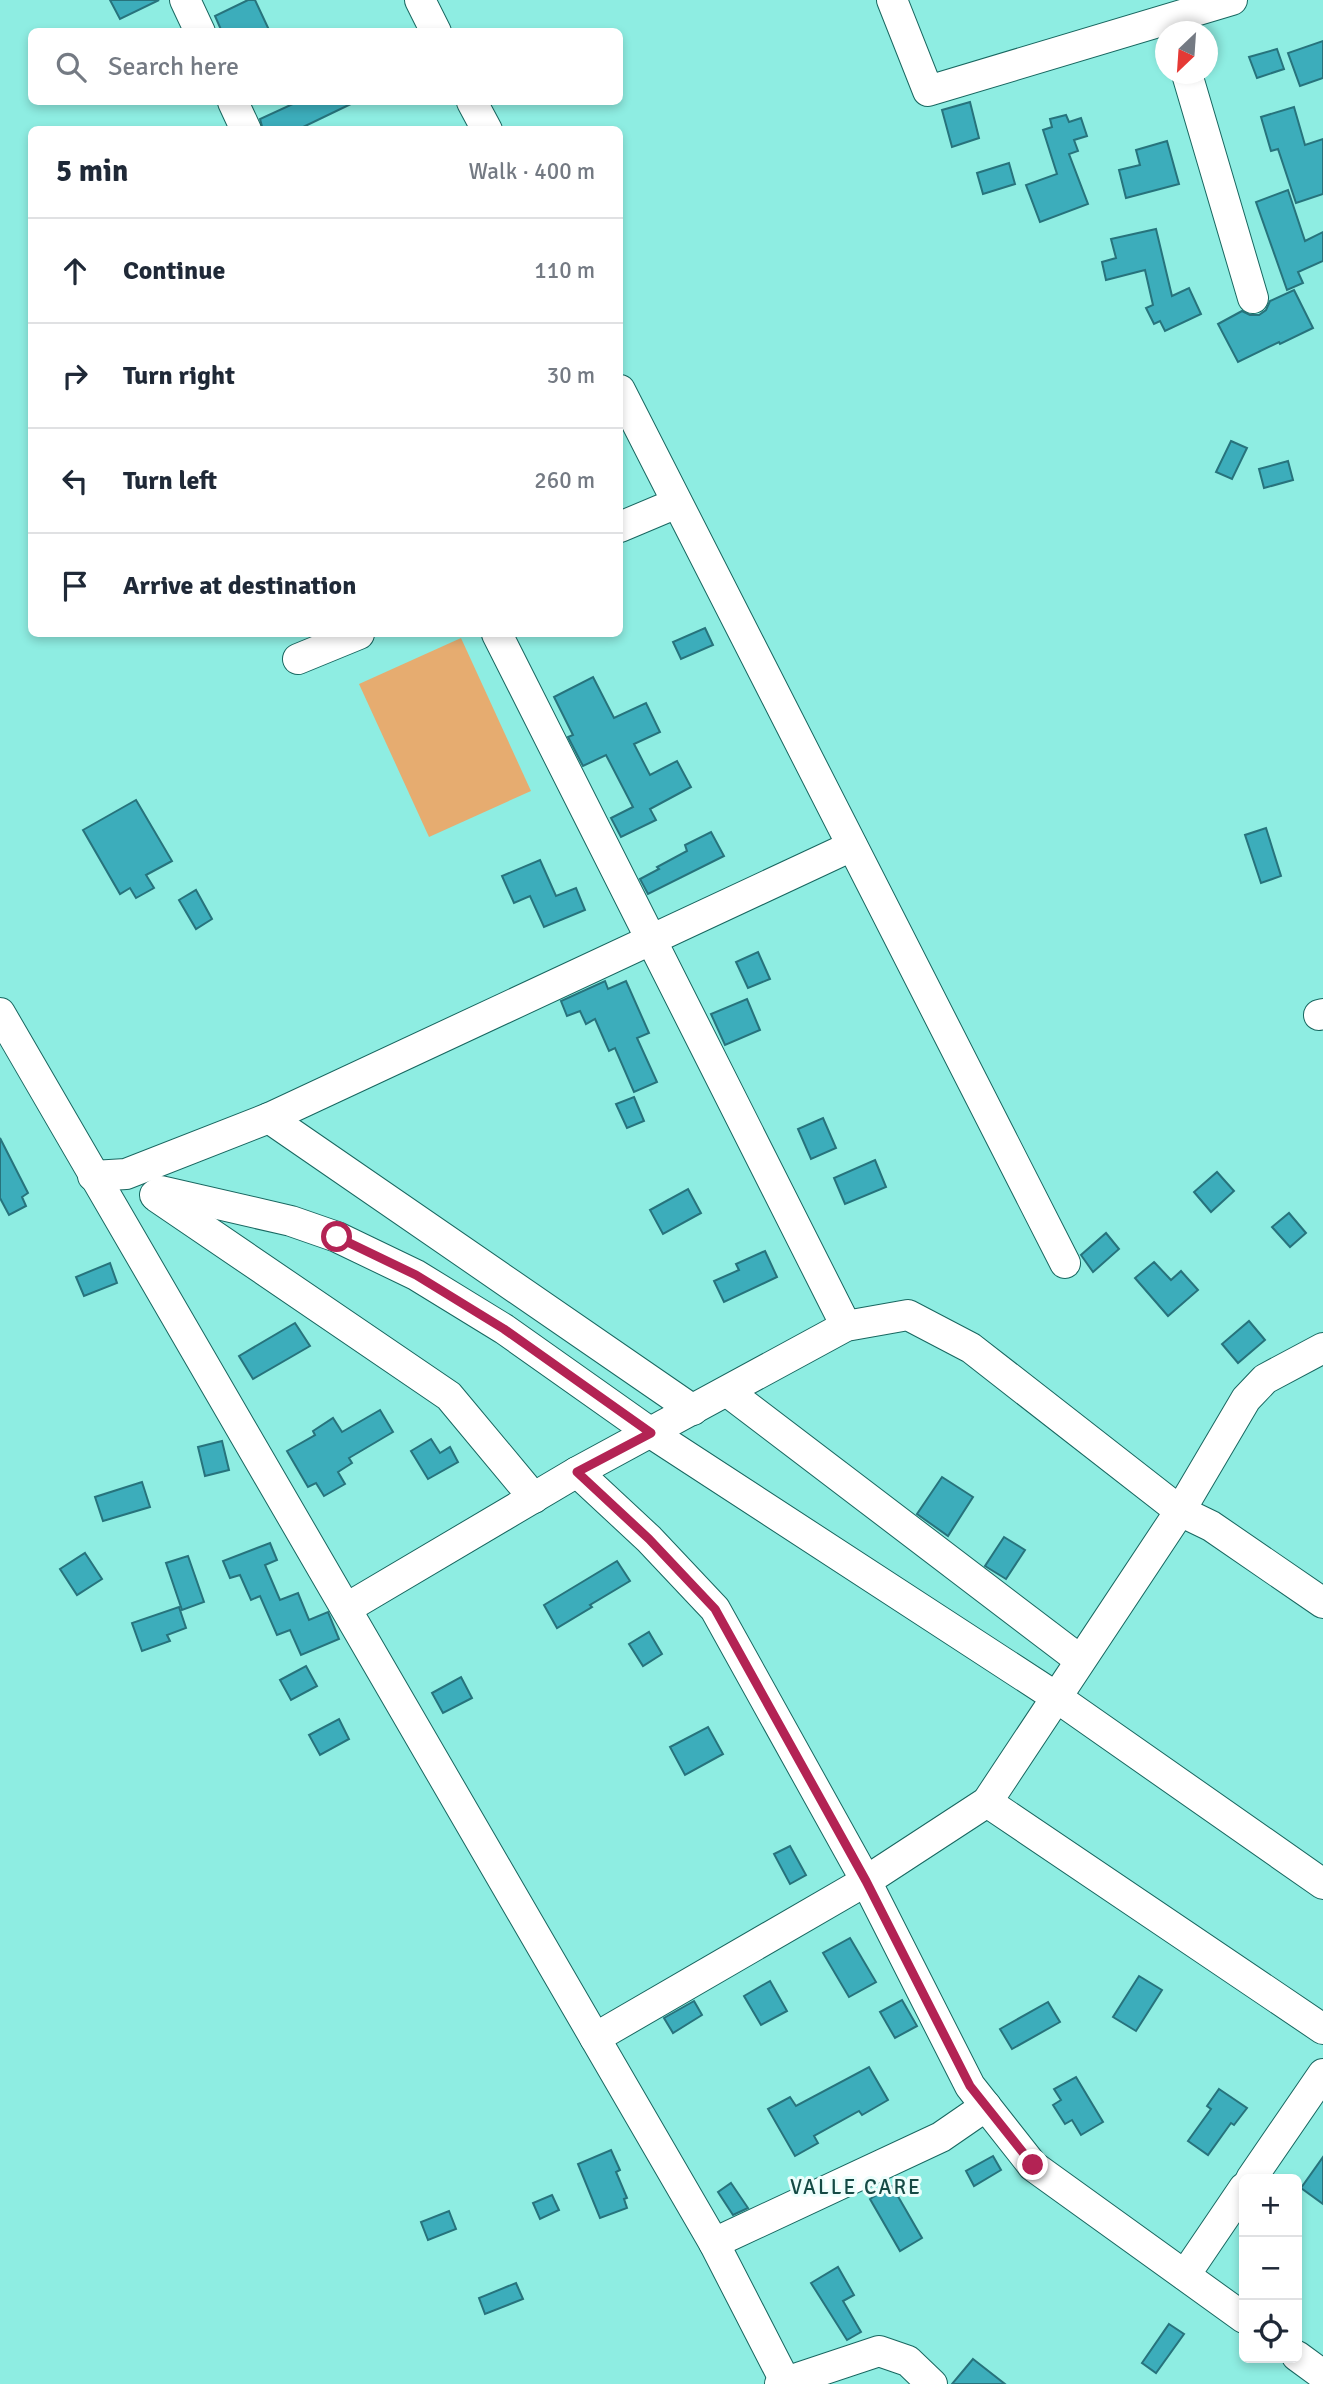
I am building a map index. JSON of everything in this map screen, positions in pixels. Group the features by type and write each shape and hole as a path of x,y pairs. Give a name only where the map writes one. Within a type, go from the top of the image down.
{"street":[{"path":"185,0 198,28"},
{"path":"420,0 434,28"},
{"path":"892,0 928,91 1232,0"},
{"path":"1190,84 1253,298"},
{"path":"234,105 244,126"},
{"path":"474,105 484,126"},
{"path":"623,396 1065,1263"},
{"path":"623,526 677,503"},
{"path":"298,659 352,637"},
{"path":"499,637 846,1326"},
{"path":"93,1176 126,1174 269,1118 852,846"},
{"path":"0,1013 714,2244 783,2383 879,2351 908,2361 932,2384"},
{"path":"269,1118 693,1410"},
{"path":"126,1174 449,1396 534,1498"},
{"path":"155,1195 161,1191 291,1220 337,1237 416,1275 504,1329 651,1433 1056,1697 1323,1884"},
{"path":"347,1608 577,1472 846,1326 908,1315 971,1348 1180,1511 1211,1526 1323,1603"},
{"path":"595,2038 866,1881 987,1802 1180,1511 1246,1399 1265,1378 1323,1348"},
{"path":"728,1392 1080,1660"},
{"path":"577,1472 649,1539 715,1609 866,1881 970,2086 1033,2165 1239,2314"},
{"path":"987,1802 1323,2029"},
{"path":"1254,2174 1323,2074"},
{"path":"714,2244 941,2137 986,2106"},
{"path":"1185,2275 1239,2195"},
{"path":"1302,2360 1323,2375"}],"shaded area":[{"path":"461,638 531,791 429,837 359,684"}],"building":[{"path":"110,0 159,0 120,19"},
{"path":"248,0 255,0 268,28 220,28 215,16"},
{"path":"1323,41 1323,78 1300,86 1288,53"},
{"path":"1277,49 1284,69 1257,78 1249,57"},
{"path":"970,102 979,138 952,147 942,110"},
{"path":"290,105 349,105 305,126 262,126 260,119"},
{"path":"1294,107 1305,145 1323,139 1323,194 1296,203 1278,149 1271,151 1261,117"},
{"path":"1066,115 1069,122 1081,118 1087,136 1074,140 1078,151 1069,154 1088,204 1040,222 1026,185 1057,174 1043,130 1052,127 1050,119"},
{"path":"1167,141 1179,184 1126,198 1119,170 1140,165 1136,150"},
{"path":"1009,163 1015,184 983,194 977,173"},
{"path":"1288,190 1305,241 1323,232 1323,261 1298,272 1303,283 1287,290 1256,202"},
{"path":"1156,229 1172,296 1189,288 1201,314 1165,331 1160,321 1154,324 1146,308 1153,305 1145,270 1106,280 1102,262 1116,258 1111,239"},
{"path":"1294,290 1313,328 1238,362 1218,324 1242,311 1259,315 1266,310 1270,301"},
{"path":"1231,441 1247,448 1232,479 1216,472"},
{"path":"1288,461 1293,480 1264,488 1259,469"},
{"path":"705,628 713,645 681,659 673,642"},
{"path":"593,677 614,718 646,703 660,732 634,744 650,775 677,761 691,787 650,809 656,820 621,837 611,818 633,807 606,755 583,766 568,737 573,735 554,697"},
{"path":"136,800 172,861 146,875 154,888 136,898 130,888 120,894 83,830"},
{"path":"1266,828 1281,876 1261,883 1245,835"},
{"path":"711,832 724,856 648,894 640,879 687,851 685,845"},
{"path":"540,860 556,896 576,888 585,910 544,927 530,896 514,903 502,876"},
{"path":"196,890 212,919 196,929 179,900"},
{"path":"758,952 770,979 748,988 736,962"},
{"path":"605,981 608,989 626,981 649,1033 637,1038 657,1082 634,1092 615,1048 609,1051 595,1019 586,1024 580,1011 567,1016 561,1001"},
{"path":"747,999 760,1030 725,1045 711,1014"},
{"path":"634,1097 644,1121 627,1128 616,1104"},
{"path":"823,1118 836,1148 811,1159 798,1129"},
{"path":"0,1138 28,1193 22,1197 26,1206 9,1215 0,1198"},
{"path":"875,1160 886,1187 845,1204 834,1178"},
{"path":"1217,1172 1234,1191 1211,1212 1194,1192"},
{"path":"688,1189 701,1213 663,1234 650,1210"},
{"path":"1289,1213 1306,1233 1290,1247 1272,1227"},
{"path":"1106,1233 1119,1249 1093,1272 1081,1255"},
{"path":"765,1251 777,1277 724,1302 714,1281 739,1270 736,1264"},
{"path":"1154,1262 1171,1280 1181,1271 1198,1290 1168,1316 1135,1278"},
{"path":"110,1263 117,1283 84,1296 76,1277"},
{"path":"1249,1321 1265,1340 1238,1363 1222,1344"},
{"path":"295,1323 310,1346 253,1379 239,1356"},
{"path":"380,1410 393,1432 349,1458 352,1463 338,1472 345,1484 324,1496 316,1483 308,1487 287,1451 315,1435 313,1431 333,1418 342,1432"},
{"path":"431,1439 440,1453 450,1447 458,1462 428,1479 411,1451"},
{"path":"222,1441 229,1470 205,1476 198,1447"},
{"path":"942,1477 973,1497 948,1536 917,1514"},
{"path":"142,1482 150,1507 103,1521 95,1497"},
{"path":"1004,1537 1025,1550 1006,1579 985,1566"},
{"path":"270,1543 277,1560 265,1565 280,1600 298,1593 309,1620 328,1612 339,1639 301,1655 290,1630 277,1635 260,1596 251,1600 240,1575 230,1578 223,1561"},
{"path":"85,1553 102,1579 77,1595 60,1569"},
{"path":"188,1556 204,1602 182,1610 166,1563"},
{"path":"617,1561 630,1581 557,1628 544,1605"},
{"path":"179,1607 186,1628 167,1635 170,1641 142,1651 132,1623"},
{"path":"649,1632 662,1654 643,1666 629,1644"},
{"path":"306,1666 317,1686 291,1700 280,1680"},
{"path":"461,1677 472,1698 443,1713 432,1693"},
{"path":"339,1719 349,1739 320,1755 309,1735"},
{"path":"708,1727 723,1754 685,1775 670,1747"},
{"path":"790,1846 806,1875 790,1884 774,1854"},
{"path":"850,1938 876,1982 849,1997 823,1953"},
{"path":"1139,1976 1162,1990 1136,2031 1113,2017"},
{"path":"770,1981 787,2011 761,2025 744,1996"},
{"path":"902,2000 917,2026 895,2038 880,2012"},
{"path":"694,2001 702,2015 673,2033 664,2018"},
{"path":"1048,2002 1060,2022 1012,2049 1000,2029"},
{"path":"869,2067 888,2100 862,2115 859,2111 814,2136 818,2143 795,2156 768,2109 790,2097 796,2106"},
{"path":"1076,2077 1103,2122 1081,2135 1072,2120 1065,2124 1053,2105 1061,2100 1054,2089"},
{"path":"1219,2089 1247,2108 1234,2125 1231,2123 1208,2155 1188,2141 1211,2109 1207,2106"},
{"path":"611,2150 620,2170 616,2172 627,2198 624,2199 627,2208 600,2218 578,2164"},
{"path":"993,2156 1001,2170 974,2186 966,2171"},
{"path":"1323,2157 1323,2204 1302,2187"},
{"path":"731,2183 748,2208 733,2215 718,2192"},
{"path":"892,2186 922,2238 900,2251 870,2199"},
{"path":"552,2195 559,2210 540,2219 533,2203"},
{"path":"449,2211 456,2229 428,2240 421,2222"},
{"path":"838,2267 854,2295 843,2301 861,2332 847,2340 811,2283"},
{"path":"516,2283 523,2299 485,2314 479,2298"},
{"path":"1169,2324 1184,2334 1156,2373 1142,2363"},
{"path":"973,2359 1005,2384 952,2384"}],"district":[{"name":"VALLE CARE","path":"856,2187"}],"route":[{"path":"337,1237 416,1275 504,1329 651,1433 577,1472 649,1539 715,1609 866,1881 970,2086 1033,2165"}]}
